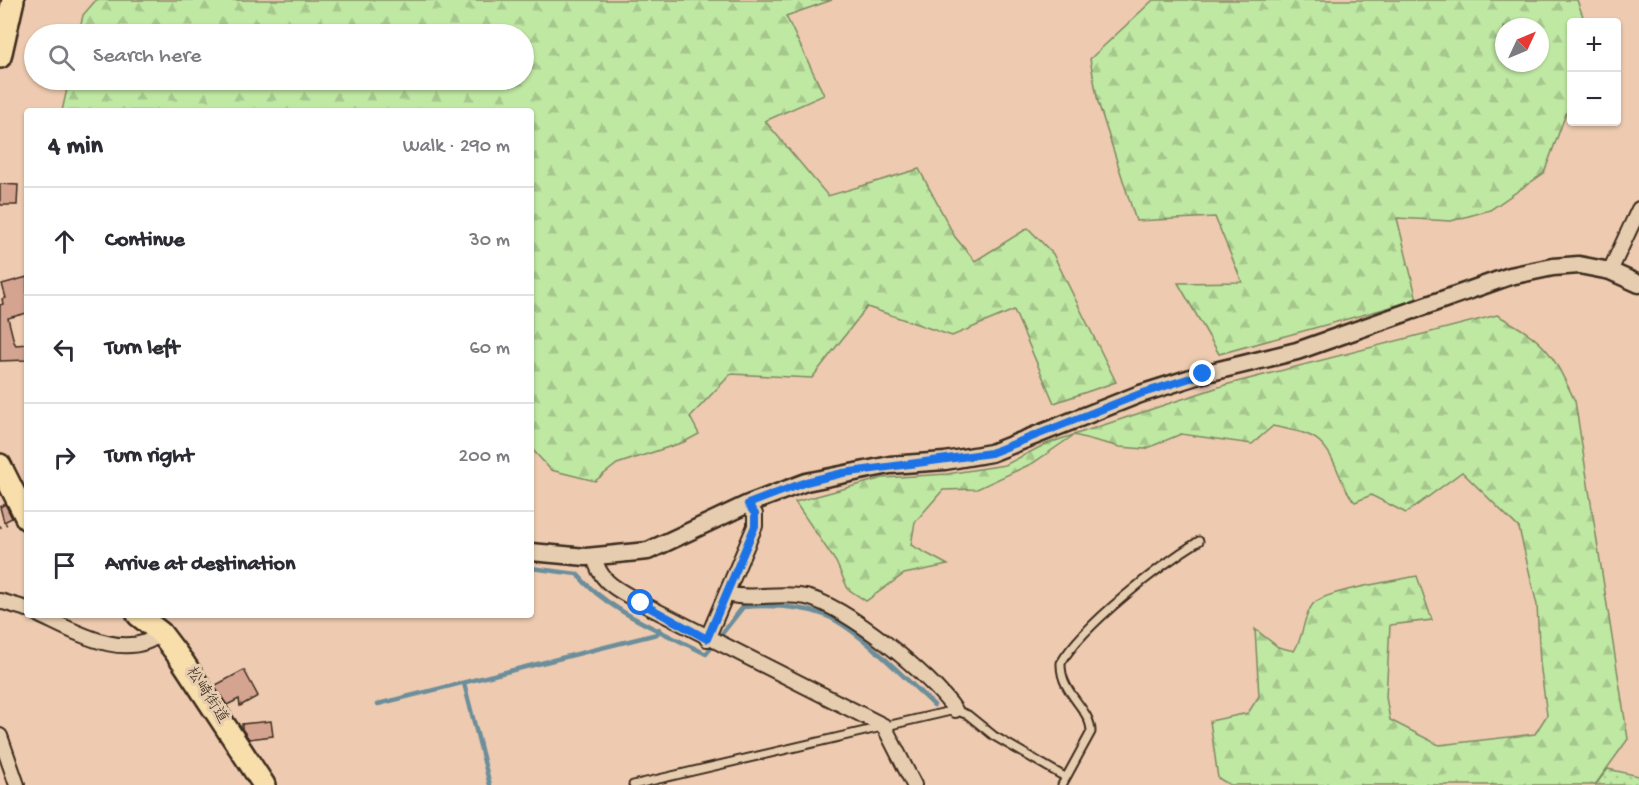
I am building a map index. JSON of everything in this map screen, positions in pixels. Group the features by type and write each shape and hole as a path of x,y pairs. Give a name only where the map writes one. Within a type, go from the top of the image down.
{"main road":[{"path":"0,57 13,0"},
{"path":"0,465 24,513"},
{"name":"松崎街道","path":"142,618 161,633 183,662 264,785"}],"street":[{"path":"1610,271 1639,208"},
{"path":"534,552 594,556 648,550 748,504 806,482 843,473 991,453 1140,394 1203,374 1297,351 1510,276 1553,267 1579,265 1610,271 1639,284"},
{"path":"707,639 755,526 755,514 748,504"},
{"path":"594,556 603,580 707,639 884,726 914,785"},
{"path":"728,594 737,597 786,594 820,601 848,617 913,666 931,682 955,710"},
{"path":"0,601 24,608"},
{"path":"46,618 90,638 112,643 141,645 161,633"},
{"path":"0,736 17,785"}],"lane":[{"path":"1062,785 1088,742 1091,726 1064,684 1060,663 1074,645 1129,592 1199,541"},
{"path":"633,785 955,710 968,715 994,736 1065,777"}],"green space":[{"path":"96,0 832,0 786,16 824,95 765,121 828,196 919,169 955,237 975,261 1028,228 1053,254 1116,382 1054,403 1014,310 952,336 867,307 812,378 731,374 690,417 699,434 684,442 617,464 595,481 551,470 534,451 534,108 63,108 67,90 534,90 534,24 81,24 83,15"},
{"path":"1153,0 1577,0 1584,18 1567,18 1567,111 1544,173 1490,210 1451,221 1397,218 1417,300 1219,354 1178,283 1242,282 1215,217 1136,221 1098,102 1090,59"},
{"path":"1497,315 1527,333 1546,349 1560,370 1575,401 1628,739 1595,785 1230,785 1218,778 1210,721 1248,713 1259,696 1255,629 1278,647 1294,651 1300,640 1309,609 1320,599 1345,590 1417,576 1432,620 1390,625 1386,697 1390,720 1439,745 1535,734 1547,715 1540,663 1537,605 1519,528 1462,472 1406,513 1371,495 1355,502 1346,489 1328,451 1315,438 1298,431 1273,426 1252,444 1181,434 1145,449 1120,447 1074,435 1033,463 977,489 943,490 915,522 911,545 948,565 904,574 866,601 848,589 836,562 795,502 883,478 947,474 1005,465 1046,444 1225,385"},
{"path":"1608,769 1639,776 1639,785 1595,785"}],"building":[{"path":"0,184 18,185 17,205 0,205"},
{"path":"24,278 24,314 8,318 14,342 16,345 24,344 24,360 0,361 0,305 3,304 2,299 6,298 2,284"},
{"path":"5,504 12,518 4,522 0,507"},
{"path":"244,670 258,696 240,706 239,699 227,705 214,686"},
{"path":"271,721 273,736 249,739 242,729 242,724"}],"waterway":[{"path":"534,568 577,574 604,599 620,610 706,654 743,607 783,607 822,614 835,620 865,641 934,705"},
{"path":"378,704 657,634 659,629"},
{"path":"464,683 490,785"}],"route":[{"path":"641,603 707,639 755,526 755,514 748,504 806,482 843,473 991,453 1140,394 1203,374"}]}
